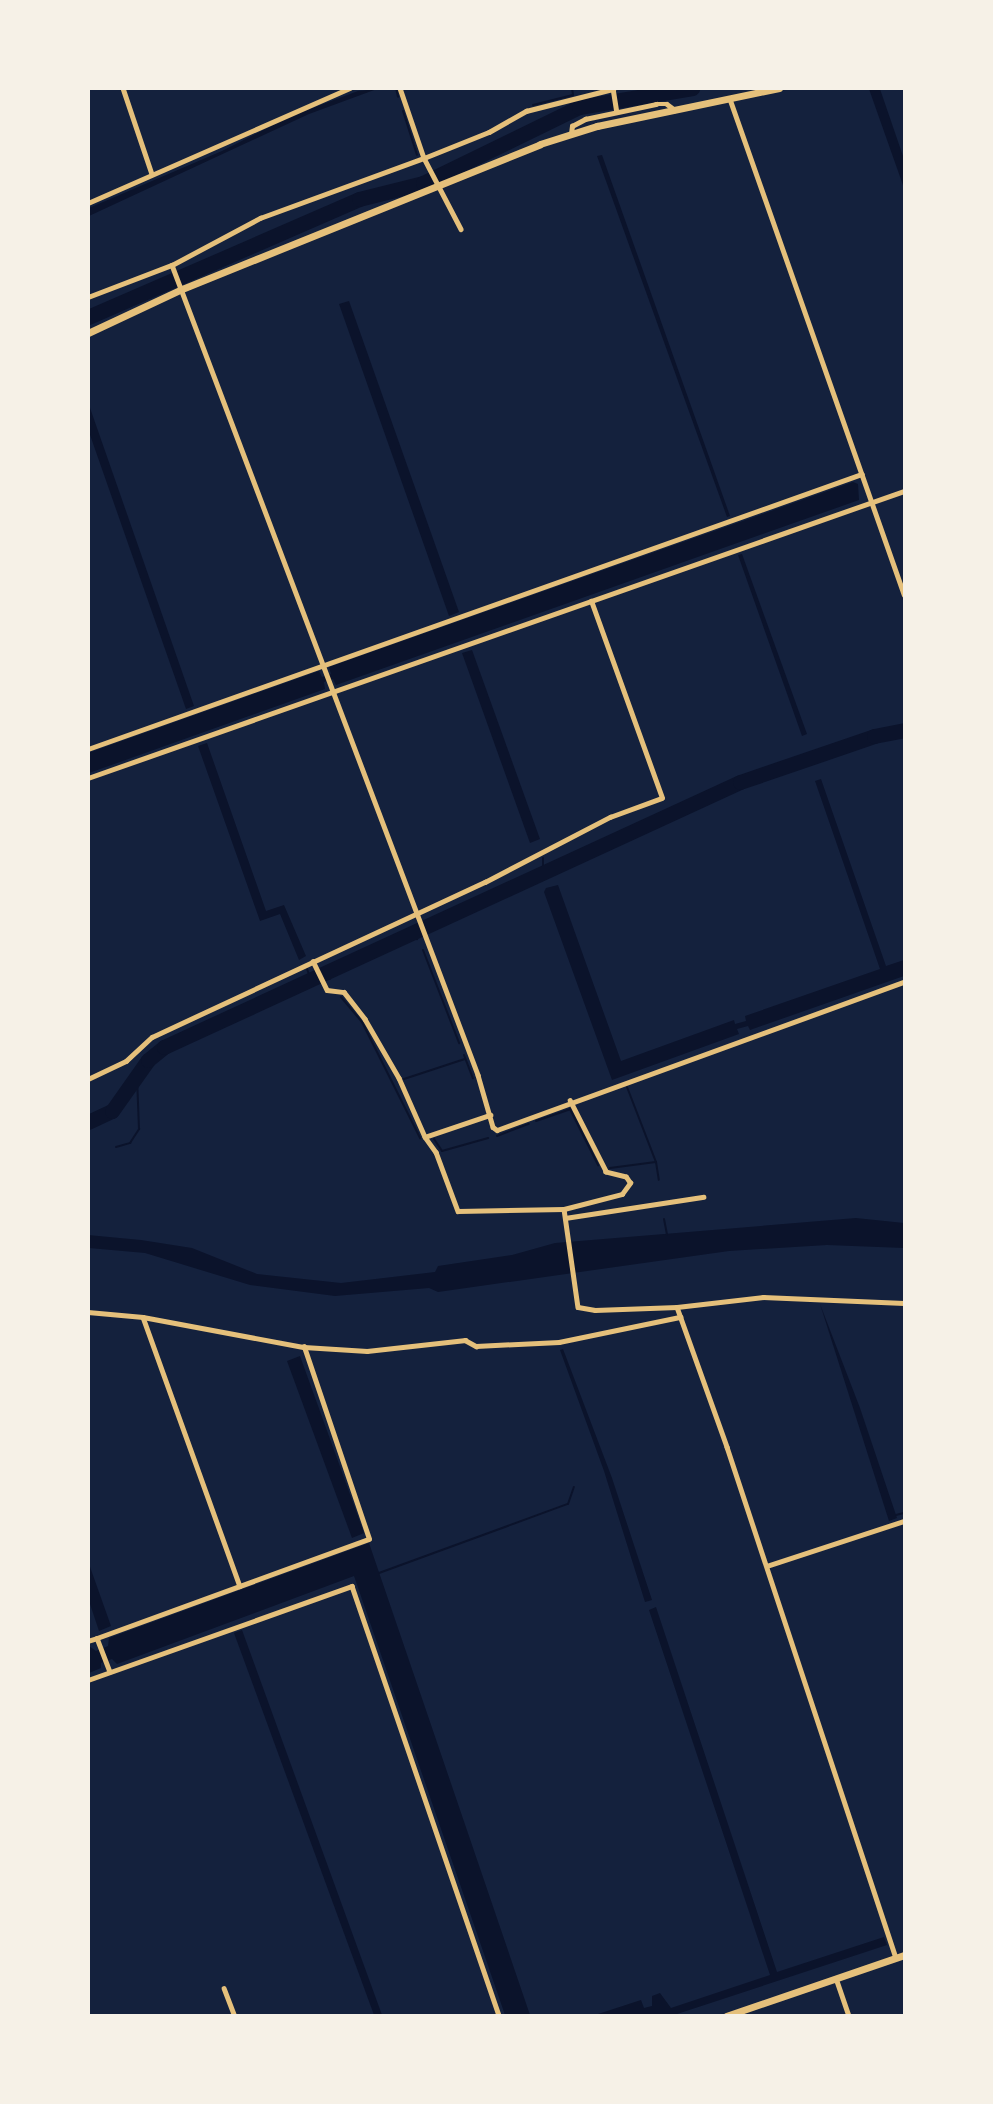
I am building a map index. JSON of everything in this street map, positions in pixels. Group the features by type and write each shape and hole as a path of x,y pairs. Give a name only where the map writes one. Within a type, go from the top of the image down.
{"highway":[{"path":"88,333 180,286 571,134 779,88"},
{"path":"726,2016 904,1955"}],"street":[{"path":"123,88 152,174"},
{"path":"88,203 350,88"},
{"path":"400,88 424,158 460,229"},
{"path":"577,88 591,88"},
{"path":"88,297 172,268 260,218 489,132 526,111 613,89 617,112"},
{"path":"730,99 904,594"},
{"path":"571,134 572,126 585,119 656,104 667,104 675,110"},
{"path":"172,268 497,1131 570,1101 904,982"},
{"path":"88,749 862,474"},
{"path":"88,778 904,491"},
{"path":"88,1079 126,1061 152,1037 485,882 610,817 662,798 591,601"},
{"path":"313,961 327,990 344,992 365,1019 399,1078 425,1137 436,1152 458,1211 564,1209 622,1194 630,1183 627,1177 606,1172 570,1101"},
{"path":"425,1137 490,1115"},
{"path":"566,1221 703,1197"},
{"path":"564,1209 578,1307 588,1310 677,1307 763,1297 904,1303"},
{"path":"677,1307 767,1566 896,1958"},
{"path":"88,1312 143,1317 304,1347 367,1351 465,1340 476,1346 559,1342 680,1317"},
{"path":"143,1317 240,1586"},
{"path":"88,1641 369,1539 304,1347"},
{"path":"767,1566 904,1521"},
{"path":"88,1680 352,1586 499,2016"},
{"path":"97,1638 110,1672"},
{"path":"836,1978 849,2016"},
{"path":"224,1988 234,2016"}],"water":[{"path":"377,89 309,114 89,216 89,208 222,151 291,116 358,91"},
{"path":"869,89 880,89 904,159 904,188"},
{"path":"602,155 730,516 727,517 597,156"},
{"path":"349,301 459,612 449,616 339,304"},
{"path":"89,405 194,706 186,709 89,432"},
{"path":"853,482 858,484 859,500 336,685 333,679 324,682 325,689 89,773 88,753 319,671 322,677 331,674 329,667"},
{"path":"742,554 807,734 802,736 738,555"},
{"path":"472,650 540,839 530,843 462,653"},
{"path":"207,743 266,911 284,905 306,956 299,960 280,914 260,921 198,746"},
{"path":"821,779 886,966 904,960 904,976 750,1030 748,1026 737,1029 739,1034 612,1080 544,892 546,888 558,885 621,1061 734,1020 735,1024 746,1021 745,1016 880,969 815,781"},
{"path":"856,1218 904,1223 904,1248 827,1245 729,1251 438,1292 429,1288 335,1296 250,1285 145,1253 89,1248 88,1235 192,1248 257,1274 341,1283 435,1272 438,1266 512,1255 555,1243"},
{"path":"820,1304 860,1408 897,1518 889,1521"},
{"path":"563,1349 612,1478 652,1600 645,1602 604,1471 560,1350"},
{"path":"300,1356 364,1533 352,1538 287,1361"},
{"path":"369,1543 530,2015 505,2015 354,1576 117,1664 112,1659 101,1663 101,1668 89,1673 89,1646 96,1651 108,1646 109,1638"},
{"path":"89,1564 111,1626 99,1631 89,1601"},
{"path":"656,1607 777,1972 884,1937 887,1945 674,2015 595,2015 641,2000 644,2008 652,2006 652,1996 660,1993 671,2008 770,1975 649,1610"},
{"path":"242,1630 382,2015 374,2015 234,1633"}],"waterway":[{"path":"396,88 398,97"},
{"path":"533,105 573,95 572,88"},
{"path":"88,317 359,199 423,183 579,107 692,88"},
{"path":"403,111 417,155"},
{"path":"88,1122 112,1111 148,1060 164,1047 740,782 874,736 904,730"},
{"path":"543,858 543,872"},
{"path":"414,934 417,939"},
{"path":"423,950 459,1043"},
{"path":"307,969 311,980"},
{"path":"326,973 330,979"},
{"path":"341,997 362,1022 420,1138"},
{"path":"464,1055 473,1078"},
{"path":"404,1079 465,1059"},
{"path":"116,1147 130,1143 139,1129 137,1076"},
{"path":"627,1087 656,1162 659,1180"},
{"path":"536,1121 570,1109 598,1165"},
{"path":"497,1136 529,1124"},
{"path":"434,1139 442,1151 488,1138"},
{"path":"610,1168 656,1162"},
{"path":"664,1219 667,1235"},
{"path":"379,1573 568,1504 574,1487"},
{"path":"896,1515 904,1513"}]}
